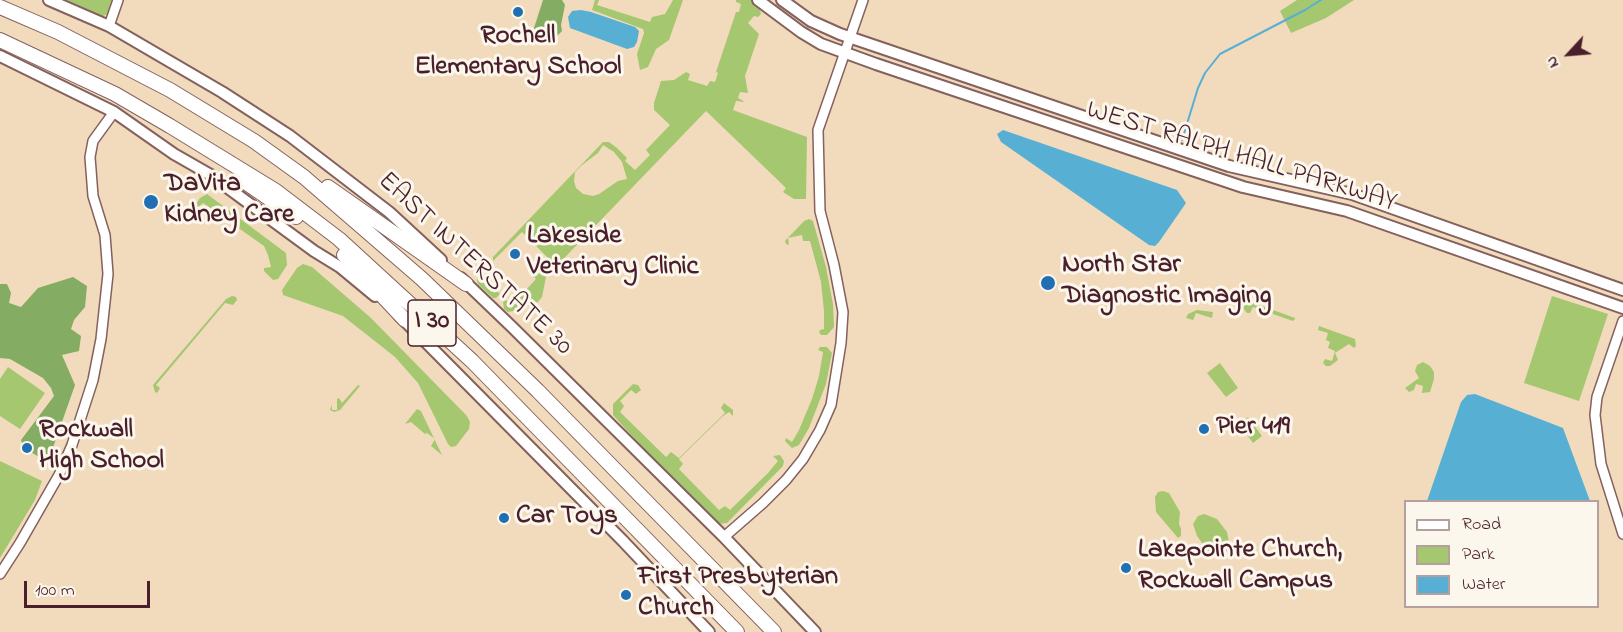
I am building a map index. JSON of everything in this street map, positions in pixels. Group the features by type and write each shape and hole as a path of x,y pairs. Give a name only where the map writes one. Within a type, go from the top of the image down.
{"highway":[{"name":"I 30","path":"0,7 58,32 193,103 254,141 304,177 422,279 547,399 774,632"},
{"name":"I 30","path":"0,40 115,94 276,191 339,239 472,361 737,632"},
{"path":"77,75 106,97 175,135 316,231 351,262 405,320"},
{"path":"193,103 264,142 466,284"}],"main road":[{"name":"EAST INTERSTATE 30","path":"49,0 109,26 222,92 290,136 389,212 511,326 724,537 815,632"},
{"name":"WEST RALPH HALL PARKWAY","path":"758,0 801,32 821,44 846,53 1243,187 1347,212 1623,308"},
{"name":"WEST RALPH HALL PARKWAY","path":"782,0 811,21 850,38 1229,166 1352,194 1623,290"},
{"path":"0,56 114,112 174,154 209,174 314,251 340,267 405,320 709,632"}],"street":[{"path":"109,26 118,0"},
{"path":"724,537 786,480 815,440 831,405 841,343 843,312 820,211 818,130 863,0"},
{"path":"0,573 21,543 59,475 72,445 93,380 101,339 108,274 105,235 93,196 90,157 93,141 114,112"},
{"path":"1623,321 1598,397 1595,415 1601,464 1623,534"}],"green space":[{"path":"63,0 118,0 108,14 103,16 83,12"},
{"path":"543,0 562,0 565,5 562,31 553,40 535,33 534,28"},
{"path":"595,0 599,0 597,5 650,22 652,17 665,14 673,0 683,0 669,40 656,49 648,67 640,70 637,54 644,33 643,29 592,10"},
{"path":"736,0 752,0 759,7 761,14 758,17 754,16 748,23 759,34 745,76 748,93 740,92 738,98 745,102 736,101 733,110 807,137 806,199 794,199 783,192 786,188 706,111 546,277 542,297 538,302 508,312 504,309 503,302 506,300 512,305 536,279 533,276 549,259 522,232 493,261 493,257 603,142 609,142 617,148 627,158 625,161 635,170 650,155 646,150 670,125 654,110 661,81 674,80 686,72 690,74 688,80 707,86 710,81 715,82 718,73 716,72 736,12 739,12 741,4","holes":["603,145 614,152 622,162 627,179 618,181 593,196 583,194 576,188 575,172 598,153"]},
{"path":"1297,0 1354,0 1326,18 1291,33 1280,11"},
{"path":"207,194 286,253 287,265 278,279 273,280 264,271 264,268 271,267 264,246 203,203 197,208 196,204 200,198"},
{"path":"809,219 813,221 826,267 833,304 834,327 827,335 821,335 819,332 824,329 824,311 821,282 810,241 803,241 802,235 788,238 789,245 785,241 804,221"},
{"path":"303,264 312,267 371,318 467,416 470,422 469,429 456,446 451,447 448,444 418,383 395,357 343,316 283,295 282,290 297,268"},
{"path":"482,275 500,294 496,298 493,298 478,284 477,280"},
{"path":"73,277 87,286 85,307 74,320 71,329 81,336 79,351 62,355 75,385 50,456 46,461 24,448 21,440 54,396 43,378 10,359 0,358 0,284 7,284 11,293 9,303 21,307 38,288"},
{"path":"232,296 237,300 233,305 225,303 156,385 160,388 157,393 155,392 153,385 226,299"},
{"path":"1552,296 1608,314 1579,401 1524,383"},
{"path":"1251,302 1295,319 1293,321 1253,307 1250,313 1247,313 1243,308 1246,303"},
{"path":"1197,310 1213,312 1212,318 1196,313 1193,320 1186,318 1188,314"},
{"path":"1319,326 1355,339 1356,346 1354,348 1349,344 1335,353 1338,360 1326,366 1323,363 1325,359 1332,361 1335,351 1328,348 1330,342 1326,340 1328,333 1318,330"},
{"path":"820,347 827,347 832,353 826,384 809,428 799,445 792,448 785,441 786,438 792,442 812,399 823,352 818,350"},
{"path":"1423,362 1434,372 1430,392 1422,393 1423,386 1416,384 1414,390 1409,392 1405,388 1419,378 1415,371 1417,365"},
{"path":"1220,363 1238,388 1226,397 1207,373"},
{"path":"8,367 45,393 20,429 0,416 0,379"},
{"path":"633,384 638,385 641,390 636,394 631,390 620,401 624,406 620,412 666,457 671,452 679,458 725,413 721,408 724,403 733,410 733,416 729,412 723,416 679,459 683,464 679,469 719,510 725,506 730,510 768,473 778,461 773,456 780,455 784,461 783,466 727,523 718,524 694,504 613,415 613,404"},
{"path":"358,385 360,386 340,410 334,412 330,410 332,405 332,410 337,410 337,399 339,398 342,403"},
{"path":"417,409 421,411 434,438 425,434 411,422 405,424"},
{"path":"1248,417 1262,436 1253,443 1239,424"},
{"path":"435,440 442,455 431,446"},
{"path":"0,461 42,481 35,500 0,558"},
{"path":"1158,492 1169,493 1180,512 1181,536 1178,538 1156,512 1155,497"},
{"path":"1204,514 1217,519 1227,532 1230,547 1225,553 1219,555 1208,551 1197,536 1193,524 1198,516"}],"water":[{"path":"581,10 635,27 639,31 634,47 627,49 570,28 568,17 572,11"},
{"path":"1003,130 1177,190 1186,203 1159,242 1155,246 1149,245 1001,142 997,134"},
{"path":"1475,394 1563,428 1590,500 1427,500 1461,402 1467,395"}],"waterway":[{"path":"1182,140 1198,88 1205,73 1220,54 1321,0"}],"place":[{"name":"Rochell Elementary School","path":"518,12"},
{"name":"DaVita Kidney Care","path":"151,202"},
{"name":"Lakeside Veterinary Clinic","path":"515,254"},
{"name":"North Star Diagnostic Imaging","path":"1048,283"},
{"name":"Pier 419","path":"1204,429"},
{"name":"Rockwall High School","path":"27,448"},
{"name":"Car Toys","path":"504,518"},
{"name":"Lakepointe Church, Rockwall Campus","path":"1126,568"},
{"name":"First Presbyterian Church","path":"626,595"}]}
